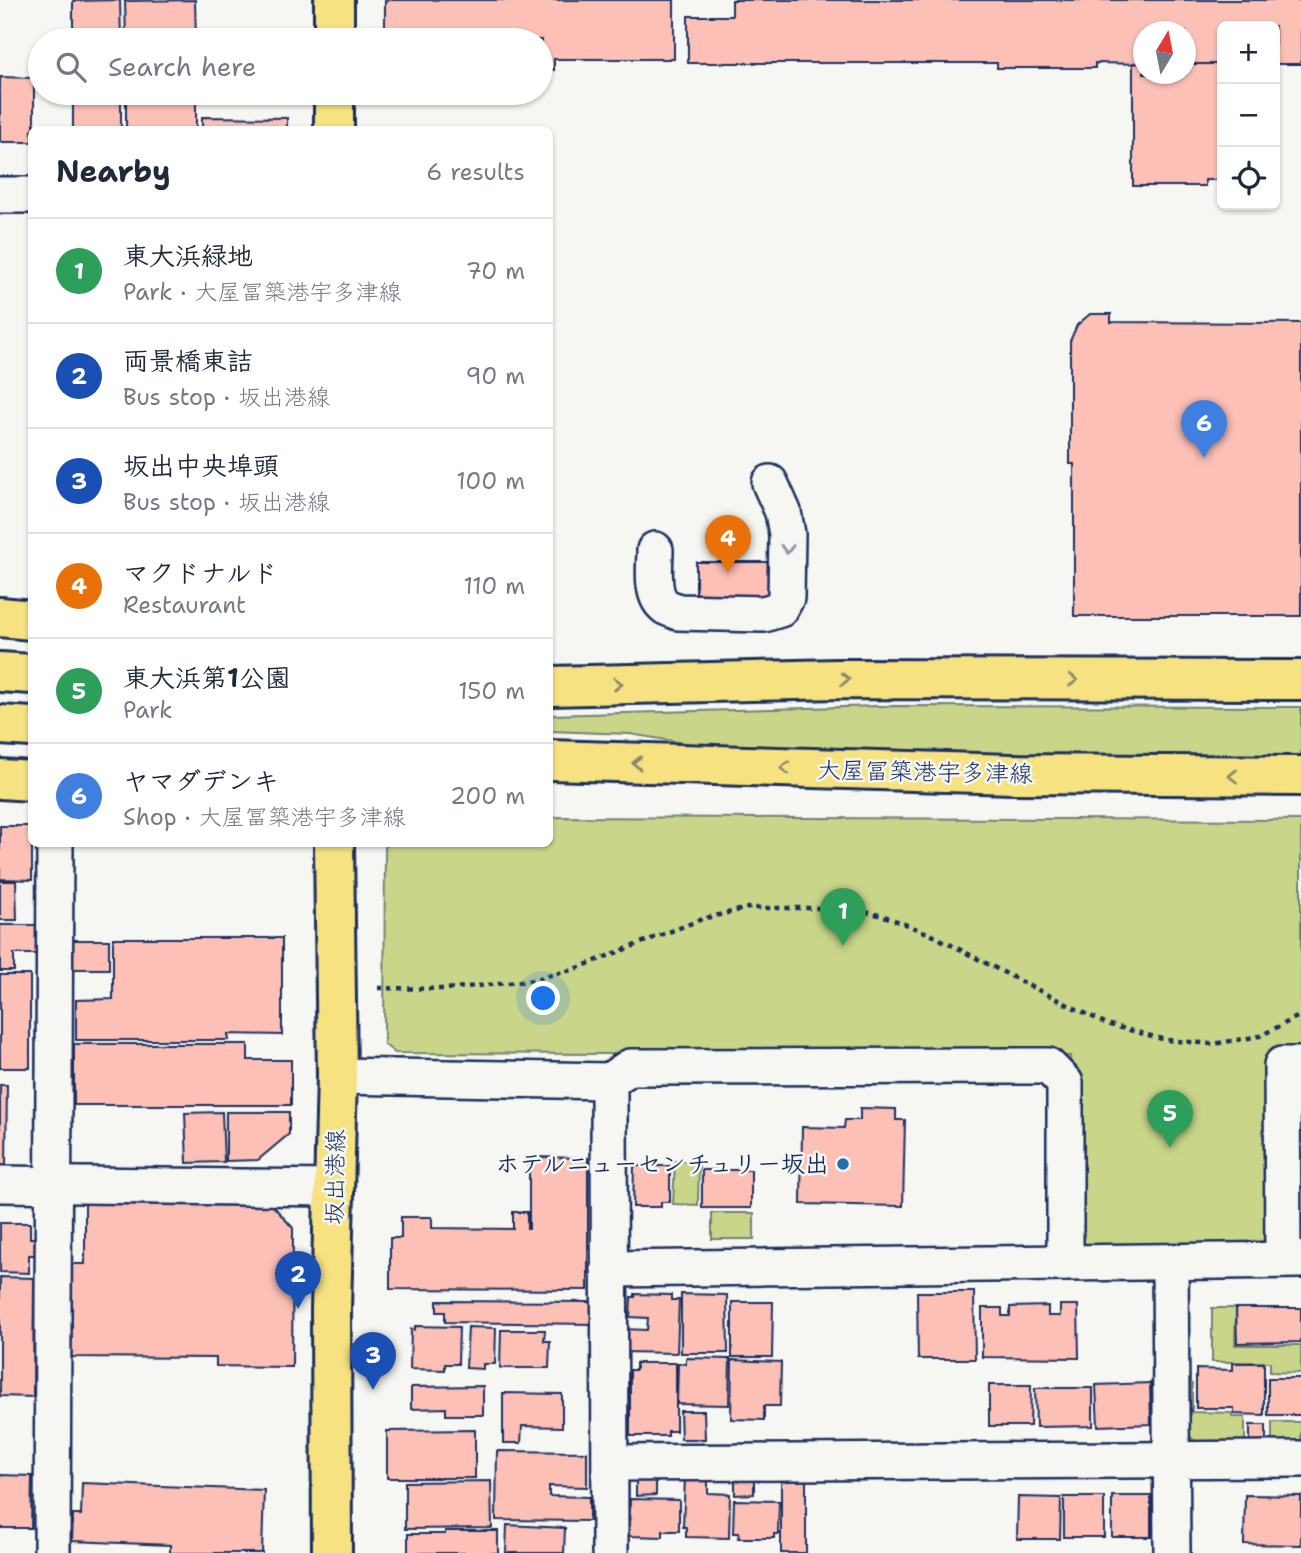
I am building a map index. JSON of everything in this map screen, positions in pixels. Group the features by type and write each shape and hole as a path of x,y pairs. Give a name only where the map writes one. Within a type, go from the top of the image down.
{"main road":[{"path":"334,0 334,28"},
{"path":"334,105 334,126"},
{"path":"0,617 28,620"},
{"path":"0,671 28,674"},
{"path":"553,686 838,679 1301,680"},
{"path":"0,725 28,727"},
{"name":"大屋冨築港宇多津線","path":"553,760 1012,774 1301,776"},
{"path":"0,779 28,781"},
{"name":"坂出港線","path":"332,1553 331,1310 337,1076 334,847"}],"street":[{"path":"0,195 28,195"},
{"path":"655,550 655,584 657,595 664,606 678,612 764,614 780,609 786,598 787,534 783,512 770,483"},
{"path":"52,1553 55,847"},
{"path":"609,1269 1292,1260 1282,1065 1301,1065"},
{"path":"337,1076 609,1080 630,1067 1048,1066 1065,1083 1065,1263"},
{"path":"609,1080 610,1553"},
{"path":"0,1184 335,1188"},
{"path":"1170,1262 1172,1553"},
{"path":"611,1462 1301,1460"}],"path":[{"path":"378,988 446,989 528,981 575,969 702,919 748,908 846,908 884,916 930,934 1107,1024 1167,1040 1213,1044 1260,1036 1301,1015"}],"green space":[{"path":"879,706 1301,707 1301,760 874,759 722,749 630,734 553,731 553,715"},
{"path":"553,817 1301,820 1301,1058 1266,1238 1258,1245 1085,1248 1075,1237 1070,1056 395,1053 384,1044 385,847 553,847"},
{"path":"675,1161 699,1162 698,1205 673,1204"},
{"path":"712,1213 754,1213 754,1239 712,1239"},
{"path":"1212,1308 1236,1308 1235,1345 1301,1345 1301,1373 1270,1372 1270,1362 1212,1362"},
{"path":"1189,1384 1192,1384 1192,1412 1232,1413 1232,1417 1245,1417 1245,1444 1197,1444 1188,1434"},
{"path":"1272,1422 1301,1422 1301,1444 1272,1444"}],"building":[{"path":"120,0 121,28 73,28 73,1"},
{"path":"195,0 196,28 126,28 125,1"},
{"path":"385,0 674,0 674,59 554,59 553,70 553,28 385,28"},
{"path":"732,0 1301,0 1301,64 1280,64 1280,21 1217,21 1217,64 1196,64 1196,21 1133,21 1133,64 1095,63 1095,68 997,68 997,63 688,63 688,16 732,16"},
{"path":"1196,64 1217,64 1217,180 1205,180 1205,186 1133,186 1133,84 1196,84"},
{"path":"0,77 28,78 28,105 34,105 34,126 28,126 28,142 0,142"},
{"path":"73,105 121,105 121,126 73,126"},
{"path":"126,105 196,105 196,126 126,126"},
{"path":"202,117 287,118 287,126 202,126"},
{"path":"1090,314 1111,314 1111,322 1301,323 1301,616 1074,616 1074,464 1070,464 1070,341 1077,325"},
{"path":"696,562 777,562 776,604 696,604"},
{"path":"0,826 28,826 28,847 32,847 32,880 0,879"},
{"path":"0,881 16,881 17,920 0,920"},
{"path":"0,925 40,925 40,954 14,954 14,971 0,971"},
{"path":"113,938 282,938 282,1035 228,1034 229,1040 76,1040 76,1000 113,999"},
{"path":"71,940 109,940 109,969 70,969"},
{"path":"0,975 30,975 30,1068 0,1068"},
{"path":"74,1044 248,1044 248,1060 291,1060 291,1105 74,1105"},
{"path":"0,1085 7,1085 6,1166 0,1166"},
{"path":"860,1108 896,1109 896,1120 905,1120 903,1206 801,1204 802,1127 844,1128 845,1120 860,1120"},
{"path":"222,1112 224,1162 187,1163 185,1113"},
{"path":"226,1112 289,1112 289,1134 258,1160 226,1161"},
{"path":"529,1157 588,1158 588,1290 390,1289 390,1238 401,1238 401,1217 432,1217 432,1228 513,1229 513,1212 527,1212 529,1229"},
{"path":"634,1166 670,1166 670,1202 661,1202 661,1207 633,1207"},
{"path":"702,1170 751,1170 751,1208 702,1208"},
{"path":"265,1197 293,1228 292,1367 216,1366 216,1358 68,1357 68,1264 85,1264 85,1203 190,1204"},
{"path":"0,1223 30,1223 30,1238 36,1238 36,1255 29,1255 29,1273 0,1272"},
{"path":"0,1277 34,1278 33,1397 0,1396"},
{"path":"917,1292 974,1292 975,1359 918,1359"},
{"path":"635,1294 671,1295 671,1300 679,1300 677,1353 623,1352 624,1329 647,1330 648,1318 630,1317 631,1297 635,1297"},
{"path":"681,1294 727,1295 728,1353 681,1353"},
{"path":"437,1301 591,1302 591,1324 445,1322 445,1312 437,1312"},
{"path":"732,1302 773,1302 772,1357 732,1357"},
{"path":"1060,1305 1078,1305 1079,1358 982,1357 982,1308 1002,1308 1002,1316 1010,1316 1010,1307 1048,1306 1048,1316 1060,1316"},
{"path":"1236,1308 1301,1308 1301,1342 1237,1343"},
{"path":"415,1326 459,1327 458,1364 445,1364 445,1370 410,1369 411,1329 415,1330"},
{"path":"468,1327 496,1328 495,1364 483,1364 483,1369 466,1368"},
{"path":"501,1330 545,1330 544,1341 550,1341 549,1368 500,1368"},
{"path":"686,1358 730,1359 729,1405 677,1404 678,1363 686,1364"},
{"path":"732,1360 781,1362 780,1406 764,1406 764,1420 731,1419"},
{"path":"636,1363 676,1363 676,1431 668,1431 668,1436 630,1436 630,1370 636,1370"},
{"path":"1233,1363 1264,1363 1264,1415 1234,1414 1234,1408 1196,1408 1196,1369 1233,1370"},
{"path":"1268,1378 1301,1378 1301,1415 1268,1415"},
{"path":"1150,1383 1151,1424 1098,1426 1096,1385"},
{"path":"989,1385 1031,1385 1030,1426 989,1426"},
{"path":"483,1386 483,1415 446,1415 446,1408 411,1409 411,1387"},
{"path":"1035,1388 1093,1388 1093,1426 1036,1427"},
{"path":"503,1393 562,1394 562,1427 522,1426 521,1443 503,1443"},
{"path":"680,1411 704,1411 705,1439 681,1439"},
{"path":"1250,1425 1266,1425 1266,1441 1250,1442"},
{"path":"475,1430 475,1478 387,1478 387,1431"},
{"path":"497,1451 587,1452 587,1487 549,1486 549,1496 589,1497 589,1521 496,1520"},
{"path":"781,1474 806,1474 806,1553 781,1553"},
{"path":"0,1475 32,1476 31,1528 0,1528"},
{"path":"735,1475 754,1475 754,1494 735,1495"},
{"path":"636,1477 656,1477 656,1495 636,1496"},
{"path":"685,1477 708,1477 708,1493 730,1494 729,1538 686,1537 686,1527 683,1527"},
{"path":"491,1481 492,1528 405,1529 405,1482"},
{"path":"82,1483 264,1490 262,1553 170,1553 170,1545 72,1541 73,1515 81,1515"},
{"path":"1245,1495 1301,1496 1301,1545 1244,1544"},
{"path":"1112,1496 1151,1496 1151,1537 1112,1537"},
{"path":"1018,1497 1061,1498 1060,1539 1017,1539"},
{"path":"1064,1497 1104,1497 1104,1537 1064,1537"},
{"path":"630,1499 679,1500 679,1531 663,1531 663,1537 629,1536"},
{"path":"734,1500 779,1501 778,1534 774,1534 774,1538 738,1538 739,1533 733,1533"},
{"path":"507,1525 565,1528 564,1553 506,1553"},
{"path":"445,1531 498,1531 498,1553 408,1553 408,1534 445,1534"}],"place":[{"name":"ヤマダデンキ","path":"1204,458"},
{"name":"マクドナルド","path":"728,573"},
{"name":"東大浜緑地","path":"843,946"},
{"name":"東大浜第1公園","path":"1170,1148"},
{"name":"ホテルニューセンチュリー坂出","path":"843,1164"},
{"name":"両景橋東詰","path":"298,1309"},
{"name":"坂出中央埠頭","path":"373,1390"}]}
